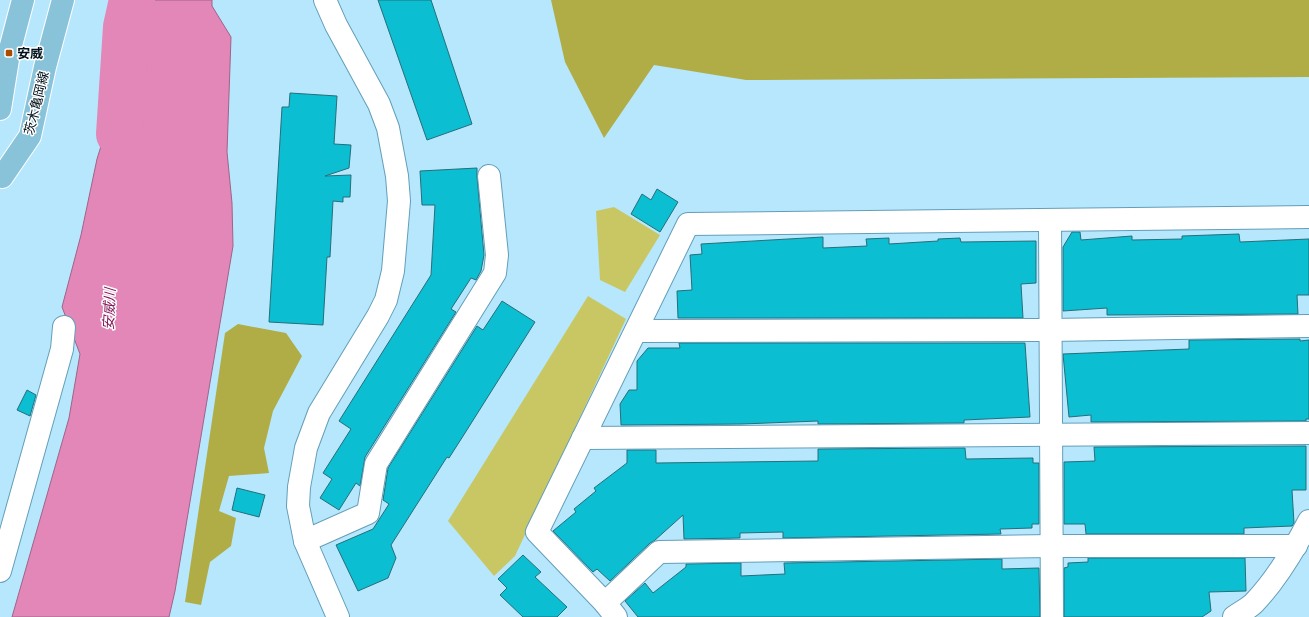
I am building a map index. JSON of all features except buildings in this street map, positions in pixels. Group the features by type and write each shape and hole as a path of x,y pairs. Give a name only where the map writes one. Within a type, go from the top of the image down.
{"main road":[{"path":"0,109 9,53 23,0"},
{"name":"茨木亀岡線","path":"0,174 30,136 45,67 63,0"}],"street":[{"path":"325,0 336,25 379,104 388,128 397,176 399,201 392,271 386,300 378,316 319,413 306,448 299,487 298,506 305,541 338,617"},
{"path":"305,541 368,513 376,464 495,273 497,255 489,176"},
{"path":"1296,546 1052,546 659,552 610,610 537,532 688,224 1309,217"},
{"path":"1050,220 1052,617"},
{"path":"636,332 1050,330 1309,326"},
{"path":"0,571 62,349 64,327"},
{"path":"583,438 1309,433"},
{"path":"1234,617 1254,603 1276,577 1296,546 1309,521"}],"shaded area":[{"path":"551,0 1309,0 1309,77 746,80 654,65 604,138 565,62"},
{"path":"614,207 660,235 625,292 600,280 596,211"},
{"path":"588,296 626,319 515,556 494,576 448,521"},
{"path":"238,324 286,333 302,356 273,411 264,448 269,473 229,476 219,511 236,518 231,546 210,562 201,605 185,602 225,333"}],"water":[{"path":"140,0 212,0 212,6 231,37 227,152 232,203 233,246 175,591 169,617 12,617 69,418 80,354 62,307 81,235 97,159 119,88"}],"waterway":[{"name":"安威川","path":"119,134 126,27 132,0"}],"place":[{"name":"安威","path":"9,53"}]}
